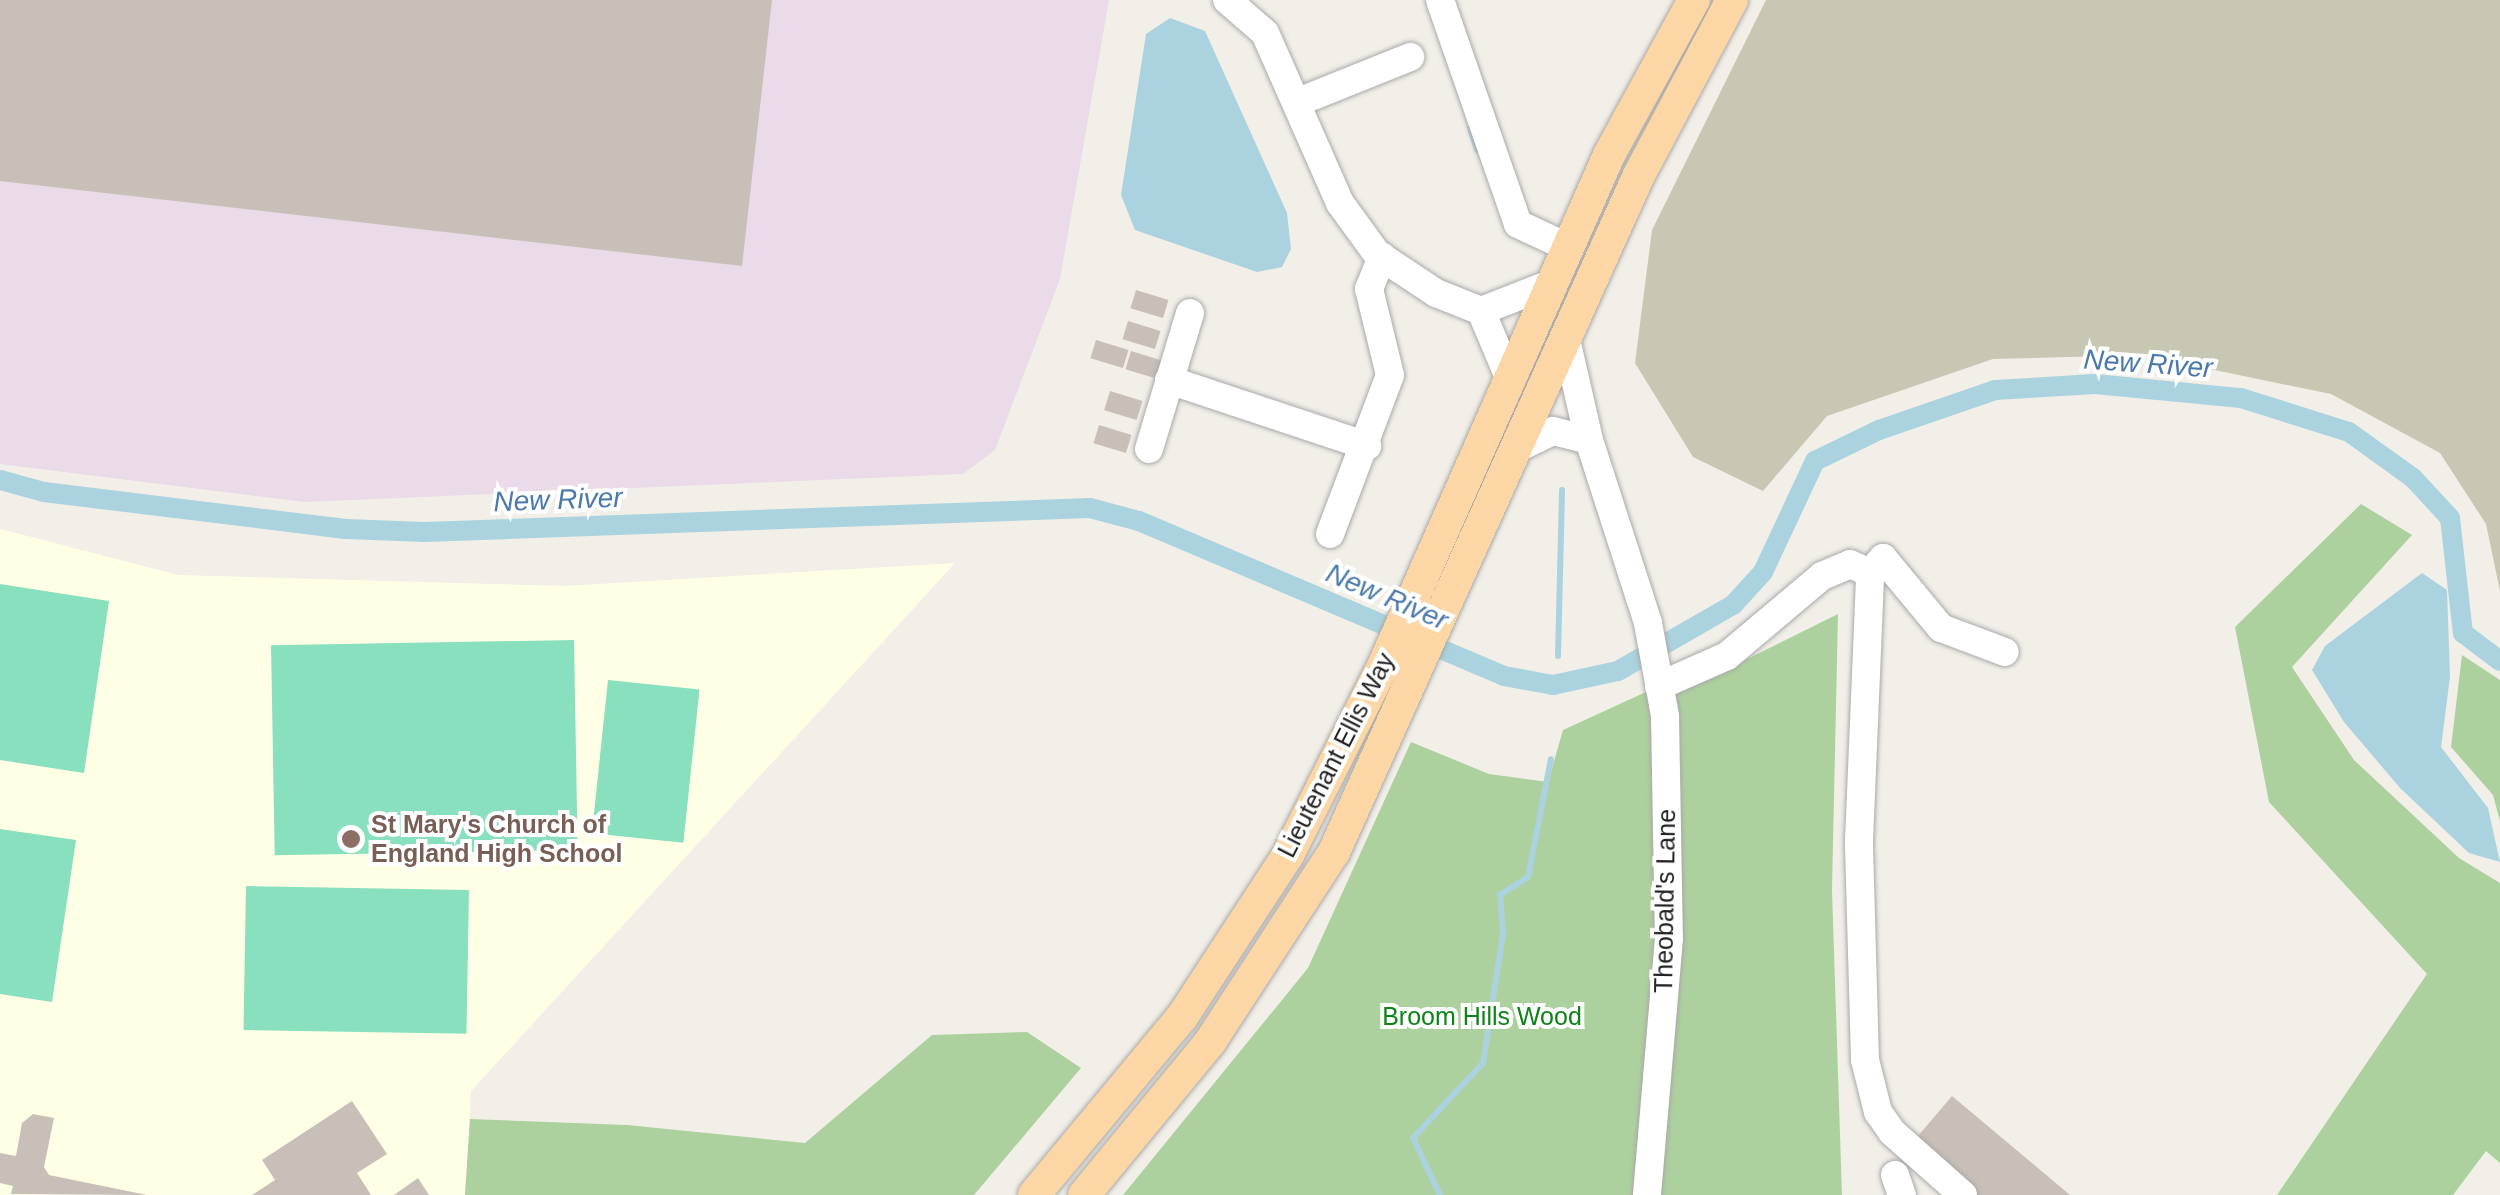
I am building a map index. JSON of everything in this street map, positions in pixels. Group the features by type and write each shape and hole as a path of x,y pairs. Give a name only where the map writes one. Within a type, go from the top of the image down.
{"main road":[{"name":"Lieutenant Ellis Way","path":"1034,1195 1170,1033 1234,940 1296,839 1384,664 1567,247 1694,0"},
{"name":"Lieutenant Ellis Way","path":"1084,1195 1198,1057 1272,952 1334,852 1416,679 1639,175 1732,0"}],"street":[{"path":"1227,0 1266,33 1340,202 1382,257 1436,293 1481,311 1550,284"},
{"path":"1440,0 1518,224 1567,247"},
{"path":"1298,102 1410,56"},
{"path":"1330,534 1367,446 1390,375 1369,288 1382,257"},
{"path":"1481,311 1509,377"},
{"path":"1149,449 1190,313"},
{"path":"1518,448 1553,431 1589,440 1566,335"},
{"path":"1169,380 1367,446"},
{"name":"Theobald's Lane","path":"1589,440 1649,631 1659,677 1669,938 1647,1195"},
{"path":"1963,1195 1892,1132 1878,1112 1864,1060 1859,841 1870,572 1883,558 1942,628 1966,643 2005,652"},
{"path":"1659,677 1727,656 1822,576 1850,564 1870,572"}],"shaded area":[{"path":"0,0 1109,0 1060,279 995,450 963,474 305,502 0,464"},
{"path":"1766,0 2500,0 2500,591 2486,524 2440,453 2331,394 2142,355 1993,359 1827,416 1763,491 1693,457 1635,363 1652,230"},
{"name":"St Mary's Church of England High School","path":"0,529 178,575 564,586 955,563 471,1091 465,1195 0,1195"}],"green space":[{"path":"2361,504 2412,535 2292,667 2354,760 2459,858 2500,883 2500,1163 2486,1151 2453,1195 2277,1195 2427,974 2269,802 2235,627"},
{"path":"0,584 109,601 84,773 0,760"},
{"name":"Broom Hills Wood","path":"1838,614 1832,890 1842,1195 1123,1195 1308,968 1411,742 1489,774 1548,782 1563,730 1659,686 1668,698"},
{"path":"574,640 578,850 275,855 271,645"},
{"path":"2462,655 2500,680 2500,821 2493,795 2451,747"},
{"path":"608,680 699,690 683,843 592,833"},
{"path":"0,829 76,840 52,1002 0,994"},
{"path":"246,886 469,890 466,1034 243,1030"},
{"path":"1027,1032 1081,1068 974,1195 465,1195 470,1119 627,1125 805,1143 932,1035"}],"water":[{"path":"1170,18 1205,31 1287,213 1291,249 1282,267 1257,272 1135,230 1121,195 1146,34"},
{"path":"2422,573 2447,590 2450,677 2441,747 2488,808 2500,862 2469,853 2400,788 2344,722 2312,670 2325,646"}],"building":[{"path":"0,0 772,0 742,266 0,181"},
{"path":"1136,290 1169,300 1163,318 1130,308"},
{"path":"1128,321 1161,331 1155,349 1122,339"},
{"path":"1096,340 1129,350 1123,368 1090,358"},
{"path":"1131,351 1164,361 1158,379 1125,369"},
{"path":"1110,391 1143,401 1137,420 1104,410"},
{"path":"1099,425 1132,435 1126,453 1093,443"},
{"path":"1952,1096 2070,1195 1975,1195 1912,1143"},
{"path":"352,1101 387,1154 357,1173 371,1195 252,1195 275,1180 262,1160"},
{"path":"33,1114 54,1118 44,1167 49,1175 147,1195 11,1194 13,1186 0,1183 0,1153 16,1156 22,1123"},
{"path":"418,1178 429,1195 394,1195"}],"waterway":[{"path":"1470,128 1477,150"},
{"name":"New River","path":"0,480 44,492 346,529 424,532 1090,508 1139,521 1504,676 1553,685 1618,671 1733,605 1763,572 1815,461 1879,430 1995,390 2095,384 2241,398 2349,432 2413,478 2450,518 2463,633 2500,661"},
{"path":"1558,656 1562,490"},
{"path":"1440,1195 1413,1138 1483,1063 1503,934 1500,895 1528,877 1551,759"}],"place":[{"name":"St Mary's Church of England High School","path":"351,839"}]}
